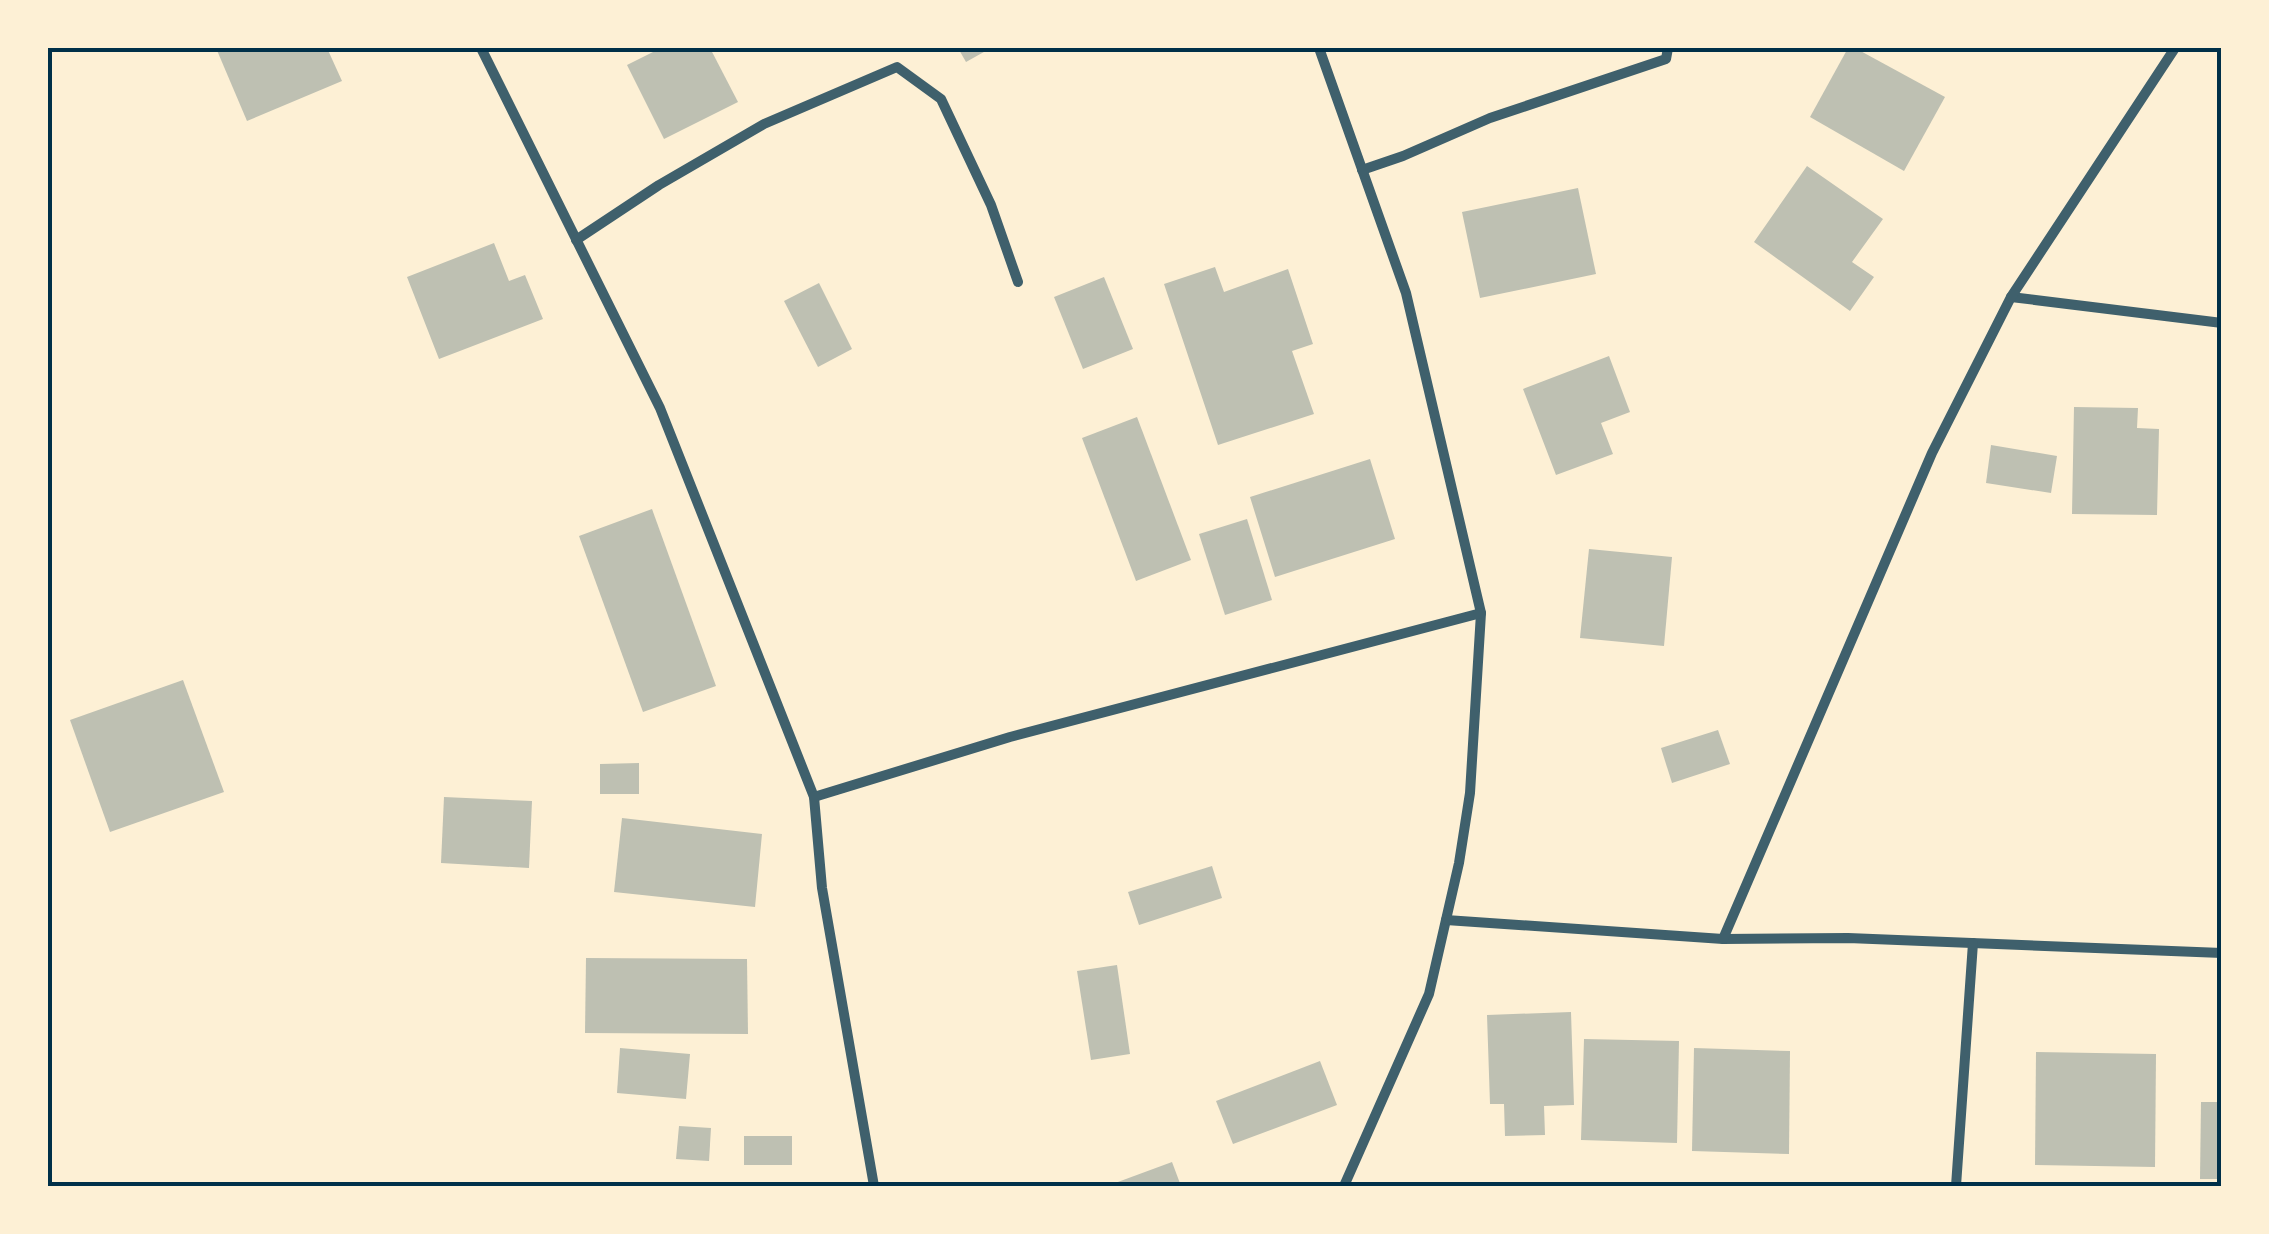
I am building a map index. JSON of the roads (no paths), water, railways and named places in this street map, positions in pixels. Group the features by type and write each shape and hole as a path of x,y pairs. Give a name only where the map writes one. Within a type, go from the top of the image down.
{"street":[{"path":"481,48 660,408 814,797 822,888 874,1186"},
{"path":"1318,48 1406,293 1481,613 1470,792 1446,920 1428,994 1344,1186"},
{"path":"1362,170 1490,118 1666,59 1668,48"},
{"path":"1723,939 1932,453 2011,296 2175,48"},
{"path":"576,240 658,185 764,124 898,67 941,99 991,204 1018,282"},
{"path":"2011,296 2222,323"},
{"path":"814,797 1010,737 1481,613"},
{"path":"1446,920 1723,939 1848,938 2222,953"},
{"path":"1956,1186 1973,943"}]}
